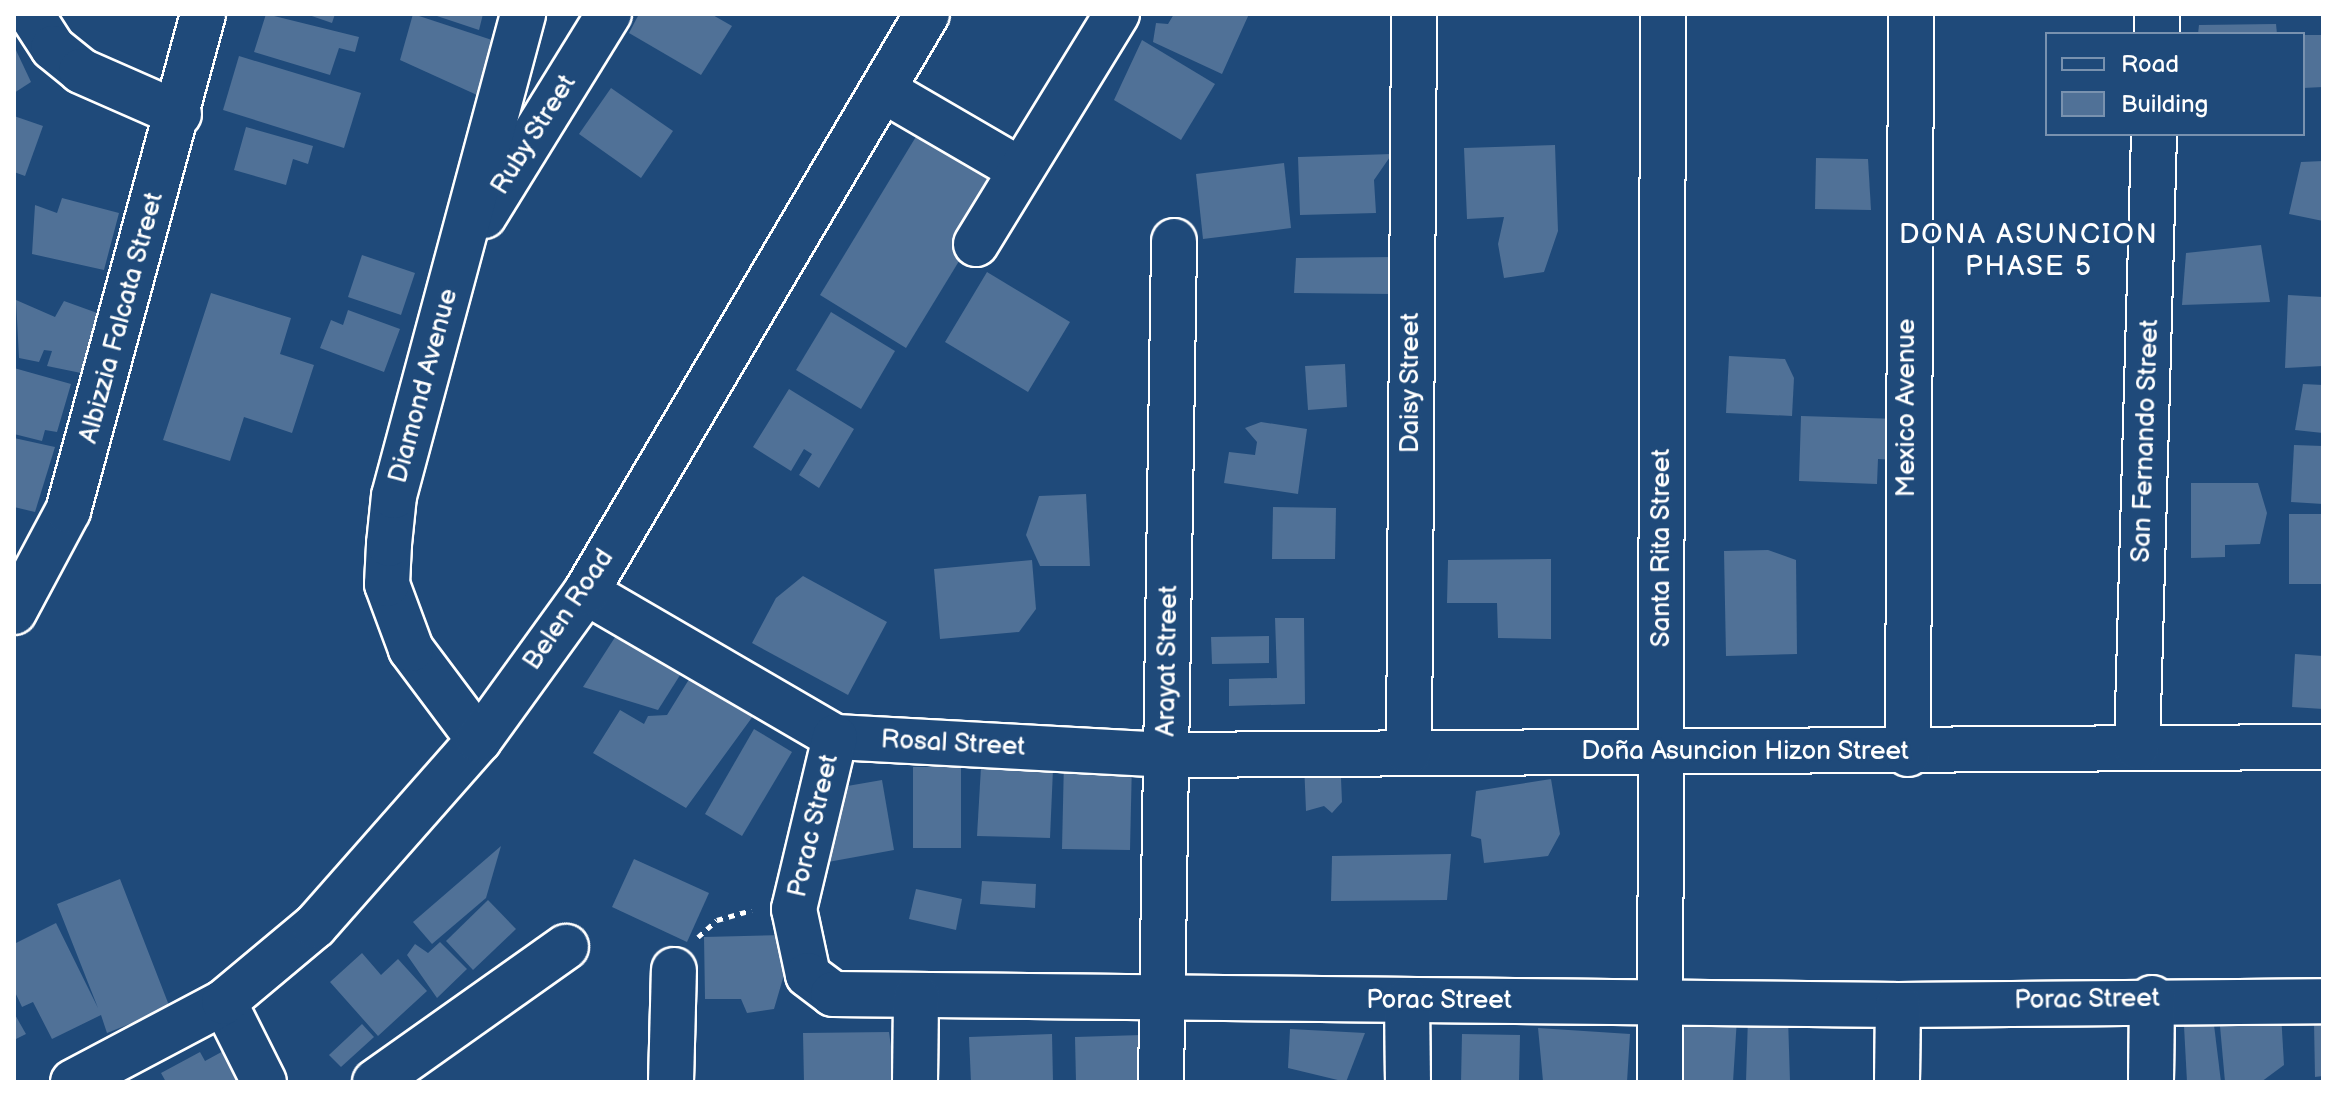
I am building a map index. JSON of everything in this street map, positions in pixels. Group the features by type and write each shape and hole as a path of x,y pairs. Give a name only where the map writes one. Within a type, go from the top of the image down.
{"street":[{"path":"31,14 53,48 81,71 179,114"},
{"name":"Albizzia Falcata Street","path":"14,612 68,511 179,114 203,14"},
{"name":"Diamond Avenue","path":"479,740 411,649 387,584 394,496 523,14"},
{"name":"Ruby Street","path":"459,256 609,14"},
{"name":"Belen Road","path":"73,1082 224,1002 349,893 479,740 586,592 927,14"},
{"path":"976,244 1019,169 1117,14"},
{"name":"Daisy Street","path":"1409,752 1414,14"},
{"name":"Santa Rita Street","path":"1660,1082 1663,14"},
{"name":"Mexico Avenue","path":"1908,754 1911,14"},
{"path":"883,90 1019,169"},
{"name":"San Fernando Street","path":"2137,747 2154,136"},
{"name":"Arayat Street","path":"1161,1082 1174,241"},
{"name":"Rosal Street","path":"586,592 835,737 1167,755"},
{"name":"Porac Street","path":"835,737 794,909 798,950 818,987 854,997 1898,1005 2152,998 2323,1001"},
{"name":"Doña Asuncion Hizon Street","path":"1167,755 1662,749 1908,754 2137,747 2323,747"},
{"path":"375,1082 566,947"},
{"path":"671,1082 674,970"},
{"path":"915,1082 916,996"},
{"path":"2151,1082 2152,998"},
{"path":"1407,1001 1408,1082"},
{"path":"224,1002 264,1082"},
{"path":"1897,1082 1898,1005"}],"path":[{"path":"674,970 717,920 794,909"}],"building":[{"path":"266,14 359,37 355,52 339,48 330,75 254,52"},
{"path":"306,14 335,14 332,23"},
{"path":"413,14 492,40 477,95 400,60"},
{"path":"431,14 483,14 479,30"},
{"path":"639,14 711,14 732,26 701,75 629,33"},
{"path":"1174,14 1249,14 1222,74 1153,42 1156,23 1168,24"},
{"path":"2276,24 2277,32 2198,32 2199,25"},
{"path":"2305,35 2323,35 2323,87 2305,88"},
{"path":"1142,40 1215,84 1181,140 1114,100"},
{"path":"14,46 31,82 14,93"},
{"path":"239,56 361,93 344,148 223,110"},
{"path":"611,88 673,131 641,178 579,134"},
{"path":"14,116 43,126 25,176 14,172"},
{"path":"246,127 313,146 308,164 293,159 286,185 234,170"},
{"path":"917,135 1003,189 906,348 820,295"},
{"path":"1555,145 1558,231 1544,272 1504,278 1498,244 1504,217 1467,219 1464,148"},
{"path":"1392,154 1374,180 1376,213 1300,215 1298,157"},
{"path":"1816,158 1868,159 1871,210 1815,209"},
{"path":"2323,161 2323,221 2289,214 2301,162"},
{"path":"1284,163 1291,228 1203,239 1196,174"},
{"path":"62,198 119,213 104,270 32,254 35,205 57,213"},
{"path":"2261,245 2270,302 2182,305 2186,253"},
{"path":"362,255 415,273 401,315 348,297"},
{"path":"1395,257 1393,294 1294,293 1296,258"},
{"path":"987,272 1070,322 1028,392 945,342"},
{"path":"211,293 291,318 280,354 314,365 292,433 244,417 230,461 163,440"},
{"path":"2288,295 2323,297 2323,366 2285,368"},
{"path":"16,300 55,317 64,301 100,314 81,373 47,366 52,351 44,350 39,362 19,358"},
{"path":"348,310 400,329 384,372 320,348 331,320 343,325"},
{"path":"831,312 895,351 861,409 796,370"},
{"path":"1729,356 1785,359 1794,378 1792,416 1726,413"},
{"path":"1345,364 1347,407 1308,410 1305,366"},
{"path":"14,368 71,384 57,432 45,430 42,441 14,434"},
{"path":"2303,384 2323,385 2323,433 2295,430"},
{"path":"789,389 854,429 819,488 799,475 812,454 804,449 791,471 753,447"},
{"path":"1801,416 1899,419 1897,460 1878,459 1877,484 1799,481"},
{"path":"1261,422 1307,429 1298,494 1224,483 1229,452 1255,455 1257,442 1245,428"},
{"path":"14,438 55,447 35,512 14,507"},
{"path":"2294,445 2323,446 2323,504 2291,502"},
{"path":"2191,483 2258,483 2267,513 2260,544 2225,545 2225,557 2191,558"},
{"path":"1086,494 1090,566 1040,566 1026,535 1039,496"},
{"path":"1273,507 1336,508 1335,559 1272,559"},
{"path":"2289,514 2323,514 2323,584 2289,584"},
{"path":"1768,550 1796,560 1797,654 1726,656 1724,551"},
{"path":"1551,559 1551,639 1498,638 1497,603 1447,603 1448,560"},
{"path":"1032,560 1036,609 1019,632 940,639 934,569"},
{"path":"803,576 887,622 848,695 752,643 776,598"},
{"path":"1275,618 1304,618 1305,704 1229,706 1229,679 1277,678"},
{"path":"619,631 682,672 658,710 583,687"},
{"path":"1269,636 1269,663 1212,664 1211,637"},
{"path":"2295,654 2323,656 2323,709 2292,707"},
{"path":"696,668 756,712 686,808 593,753 620,710 644,724 648,716 667,715"},
{"path":"754,729 792,752 742,836 705,814"},
{"path":"1340,754 1342,802 1332,813 1324,806 1306,811 1304,763"},
{"path":"1064,760 1132,761 1130,850 1062,849"},
{"path":"913,767 961,767 961,848 913,848"},
{"path":"981,767 1053,769 1050,838 977,836"},
{"path":"1551,779 1560,834 1548,856 1484,863 1481,839 1471,836 1476,791"},
{"path":"882,780 894,850 828,862 822,828 830,789"},
{"path":"501,846 486,898 432,944 413,922"},
{"path":"1451,854 1447,900 1331,901 1332,856"},
{"path":"634,859 709,893 687,942 612,907"},
{"path":"120,879 170,1008 107,1033 101,1015 52,1039 33,1002 22,1007 14,990 14,944 56,923 98,1008 57,904"},
{"path":"982,881 1036,884 1035,908 980,904"},
{"path":"916,889 962,899 956,930 909,919"},
{"path":"488,900 516,929 473,970 446,941"},
{"path":"786,935 786,968 774,1009 747,1013 741,999 705,999 704,937"},
{"path":"440,942 467,969 437,998 407,955 415,944 428,953"},
{"path":"362,953 381,975 398,959 427,991 378,1036 330,982"},
{"path":"14,1013 26,1034 14,1040"},
{"path":"2281,1013 2284,1065 2261,1082 2225,1082 2220,1026"},
{"path":"1685,1016 1737,1018 1733,1082 1681,1082"},
{"path":"1748,1017 1788,1018 1790,1082 1746,1082"},
{"path":"2314,1022 2323,1022 2323,1076 2315,1077"},
{"path":"362,1024 374,1037 341,1067 329,1055"},
{"path":"2214,1025 2221,1082 2187,1082 2184,1026"},
{"path":"1538,1028 1630,1034 1627,1082 1543,1081"},
{"path":"1290,1029 1365,1033 1346,1082 1288,1068"},
{"path":"889,1032 896,1082 804,1082 803,1033"},
{"path":"1052,1034 1053,1082 971,1082 969,1037"},
{"path":"1462,1034 1520,1035 1519,1082 1461,1082"},
{"path":"1142,1035 1143,1082 1076,1082 1075,1037"},
{"path":"227,1049 245,1082 166,1082 161,1073 200,1052 205,1061"}],"district":[{"name":"DONA ASUNCION PHASE 5","path":"2029,251"}]}
